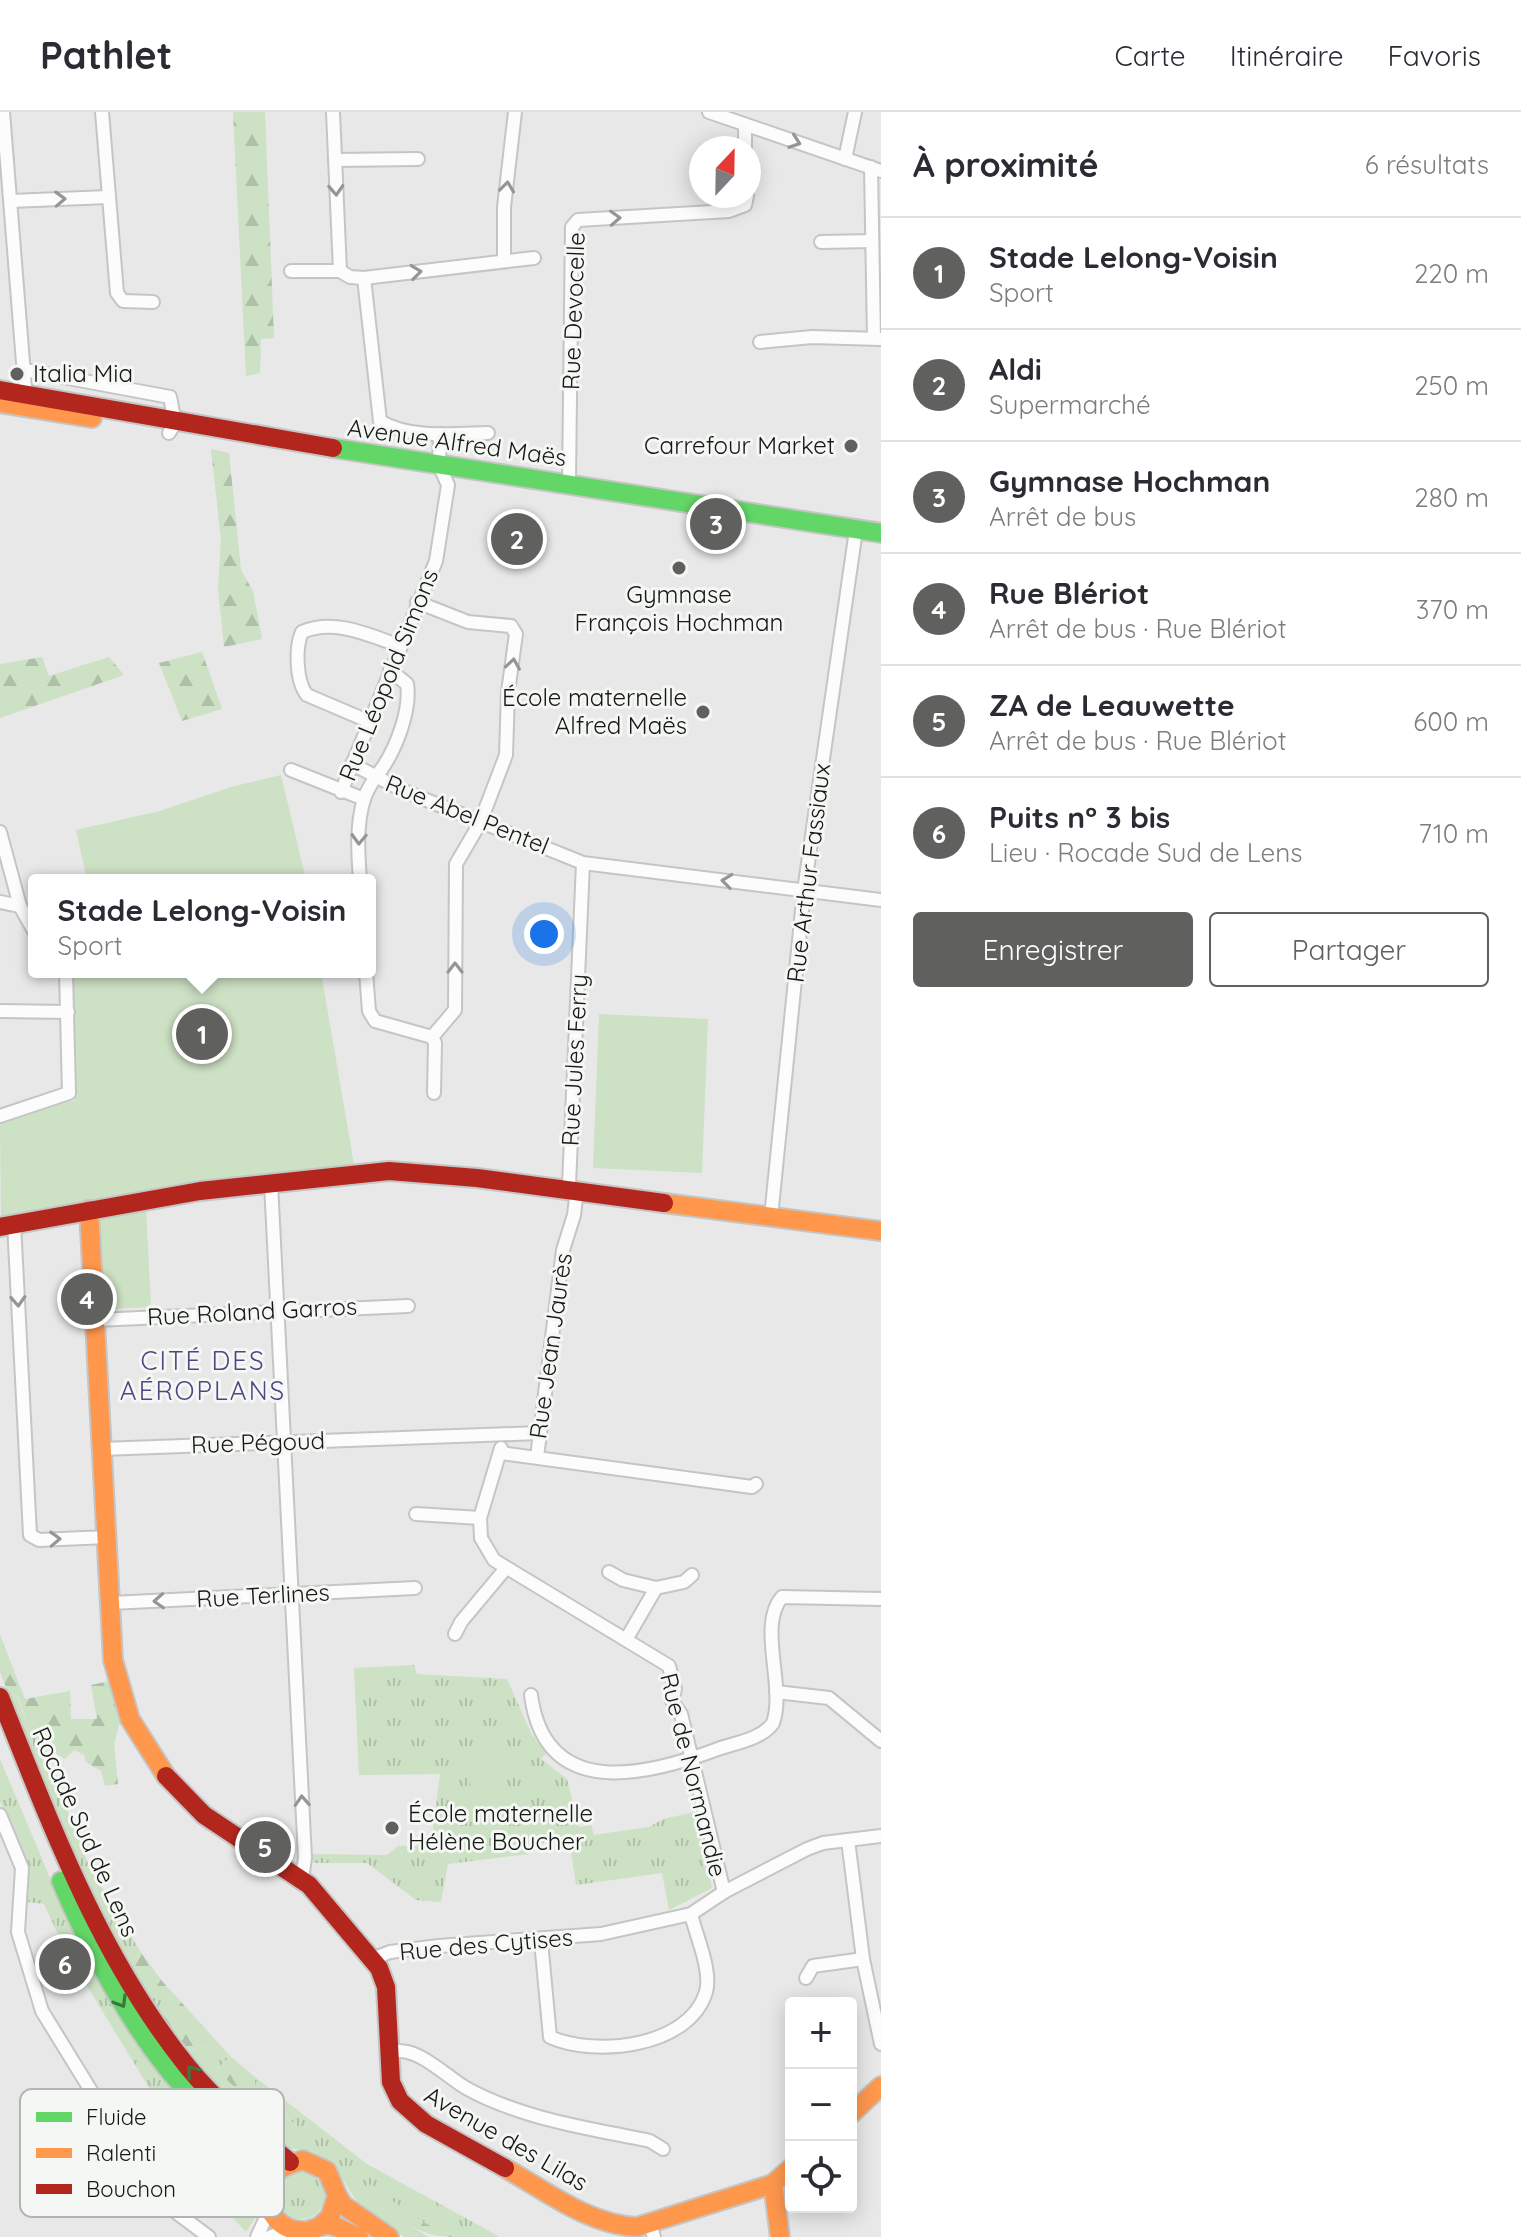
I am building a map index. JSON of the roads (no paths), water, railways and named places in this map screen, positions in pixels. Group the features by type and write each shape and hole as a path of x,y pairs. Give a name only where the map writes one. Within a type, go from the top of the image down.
{"main road":[{"path":"0,390 26,401"},
{"name":"Avenue Alfred Maës","path":"26,401 172,428 443,471 856,534 881,533"},
{"path":"0,403 26,401"},
{"name":"Avenue Alfred Maës","path":"172,428 204,439 443,471 569,483 856,534 881,542"},
{"path":"7,1225 200,1191 389,1171 573,1190 881,1230"},
{"name":"Avenue des Lilas","path":"89,1210 113,1660 124,1703 150,1757 204,1815 302,1879 328,1903 372,1959 386,1987 391,2082 396,2096 407,2110 426,2124 606,2223 652,2230 773,2184"},
{"name":"Rocade Sud de Lens","path":"0,1697 80,1890 123,1972 179,2055 207,2089"},
{"name":"Rocade Sud de Lens","path":"0,1733 80,1929 101,1969 162,2061 186,2089"},
{"path":"857,2108 881,2086"},
{"name":"Rocade Sud de Lens","path":"284,2158 290,2162"},
{"path":"284,2166 290,2162 316,2163 327,2171 343,2205 389,2237"},
{"path":"780,2237 773,2184 785,2173"},
{"path":"748,2193 765,2199 776,2211"},
{"path":"276,2217 290,2229 306,2231 330,2217 337,2195"},
{"path":"321,2225 329,2225 359,2237"}],"street":[{"path":"3,112 26,401"},
{"path":"102,112 117,293 123,301 153,302"},
{"path":"333,112 340,271"},
{"path":"504,261 504,207 515,112"},
{"path":"709,112 876,169 872,241 878,338 812,337 760,342"},
{"path":"845,159 855,112"},
{"path":"745,125 745,136"},
{"path":"335,160 418,159"},
{"path":"11,201 108,197"},
{"name":"Rue Devocelle","path":"569,483 572,227 578,220 737,208"},
{"path":"821,242 872,241"},
{"path":"291,271 340,271 350,277 364,278 534,258"},
{"path":"364,278 380,421 389,427 440,434 488,433"},
{"path":"25,370 170,397 172,428"},
{"name":"Rue Léopold Simons","path":"341,792 436,561 443,471 440,434"},
{"name":"Rue Arthur Fassiaux","path":"771,1217 804,891 856,534"},
{"path":"417,602 468,622 511,626 516,634 508,692 506,755 480,823 456,864 455,1010 432,1037"},
{"path":"368,721 307,695 300,686 298,641 302,632 314,627 336,627 400,646"},
{"path":"360,874 360,823 364,799 374,777 384,766 410,702 407,684 390,670"},
{"name":"Rue Abel Pentel","path":"352,764 374,777 480,823 583,863"},
{"path":"291,770 364,799"},
{"path":"0,832 14,890 28,920"},
{"path":"583,863 881,900"},
{"name":"Rue Jules Ferry","path":"573,1190 569,1185 583,863"},
{"path":"2,903 14,890"},
{"path":"2,903 20,906"},
{"path":"0,1116 69,1093 66,978"},
{"path":"366,978 369,1011 375,1021 432,1037 435,1043 434,1093"},
{"path":"0,1011 68,1012"},
{"path":"271,1183 305,1858 302,1879"},
{"name":"Rue Jean Jaurès","path":"537,1457 563,1250 574,1215 576,1198 573,1190"},
{"path":"7,1225 30,1535 39,1540 107,1537"},
{"name":"Rue Roland Garros","path":"96,1320 408,1306"},
{"name":"Rue Pégoud","path":"102,1449 539,1433"},
{"path":"416,1514 480,1518 501,1453 502,1435"},
{"path":"501,1453 752,1487 756,1484"},
{"name":"Rue de Normandie","path":"480,1518 485,1549 506,1568 669,1666 675,1689 672,1701 681,1714 724,1892"},
{"path":"455,1634 461,1622 506,1568"},
{"path":"609,1572 623,1580 656,1588 684,1582 692,1575"},
{"name":"Rue Terlines","path":"111,1603 415,1588"},
{"path":"627,1638 656,1588"},
{"path":"531,1695 538,1727 558,1754 574,1765 595,1773 618,1775 691,1759 768,1730 776,1714 772,1616 782,1597 881,1599"},
{"path":"776,1692 829,1698 881,1741"},
{"path":"0,1815 22,1868 18,1932 42,2011 90,2089"},
{"path":"541,1941 550,2037 607,2048 636,2045 664,2035 695,2011 707,1989 691,1914 724,1892 807,1849 881,1836"},
{"path":"848,1840 863,1959 881,2044"},
{"name":"Rue des Cytises","path":"372,1959 390,1952 451,1945 541,1941 601,1934 691,1914"},
{"path":"806,1978 813,1966 863,1959"},
{"path":"391,2052 410,2052 466,2088 541,2118 650,2141 663,2149"},
{"path":"182,2217 209,2237"},
{"path":"257,2237 266,2217"},
{"path":"269,2237 290,2229"}],"place":[{"name":"Italia Mia","path":"17,374"},
{"name":"Carrefour Market","path":"851,446"},
{"name":"Gymnase Hochman","path":"716,524"},
{"name":"Aldi","path":"517,539"},
{"name":"Gymnase François Hochman","path":"679,568"},
{"name":"École maternelle Alfred Maës","path":"703,712"},
{"name":"Stade Lelong-Voisin","path":"202,1034"},
{"name":"Rue Blériot","path":"87,1299"},
{"name":"École maternelle Hélène Boucher","path":"392,1828"},
{"name":"ZA de Leauwette","path":"265,1847"},
{"name":"Puits n° 3 bis","path":"65,1964"}],"district":[{"name":"CITÉ DES AÉROPLANS","path":"203,1376"}]}
